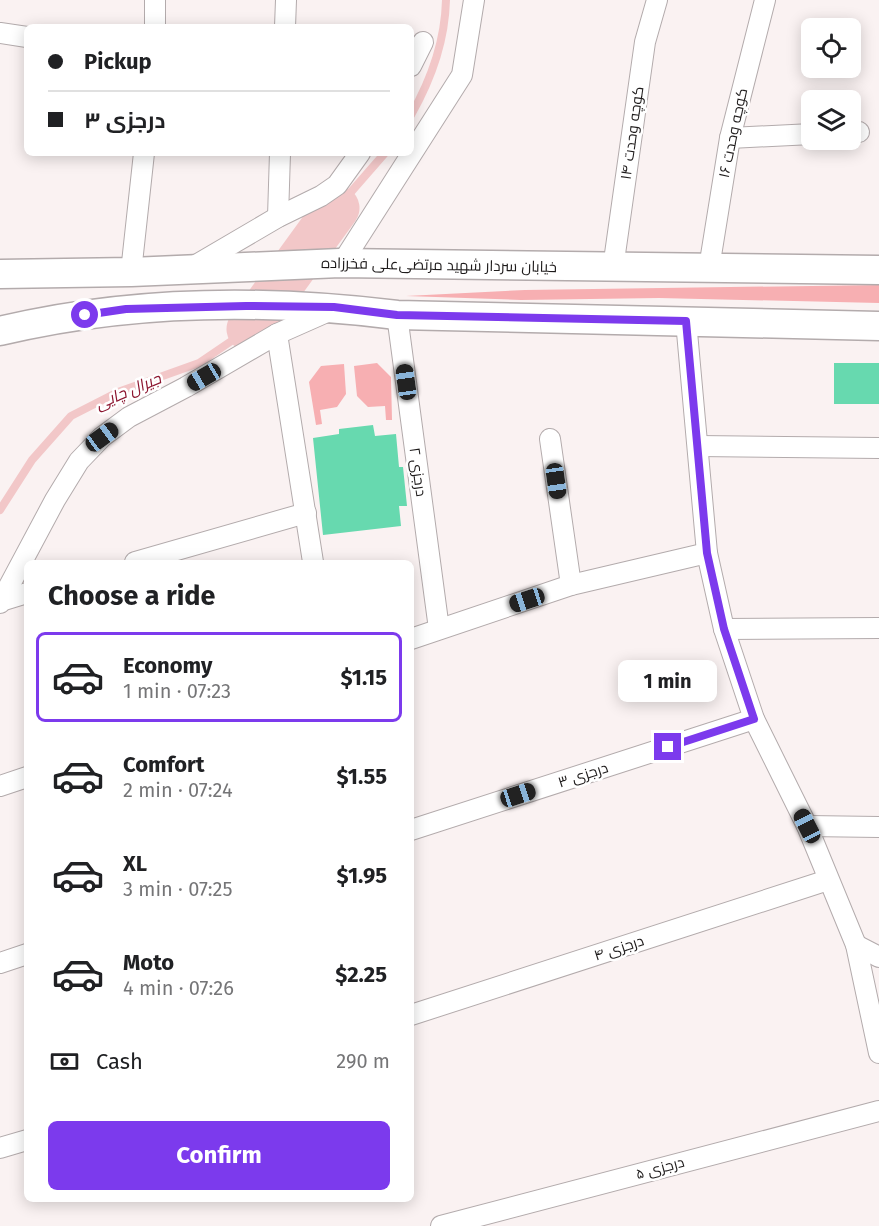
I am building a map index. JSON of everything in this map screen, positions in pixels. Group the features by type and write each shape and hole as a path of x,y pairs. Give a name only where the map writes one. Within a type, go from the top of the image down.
{"main road":[{"name":"خیابان سردار شهید مرتضی‌علی فخرزاده","path":"0,274 131,272 341,263 879,270"},
{"path":"0,331 126,309 224,306 336,307 397,315 879,326"}],"street":[{"path":"155,0 155,24"},
{"path":"285,24 286,0"},
{"path":"414,150 462,75 474,0"},
{"name":"کوچه وحدت ۱۴","path":"613,268 645,42 657,0"},
{"name":"کوچه وحدت ۱۶","path":"709,268 730,138 765,0"},
{"path":"0,33 24,37"},
{"path":"414,60 423,42"},
{"path":"730,138 801,135"},
{"path":"131,272 144,156"},
{"path":"278,217 280,156"},
{"path":"197,268 278,217 321,196 337,185 358,156"},
{"path":"341,263 410,156"},
{"path":"1,602 79,461 102,437 129,417 277,334 336,307"},
{"name":"درجزی ۲","path":"397,315 439,629"},
{"path":"686,321 707,553 724,629 754,719 807,826 856,945 879,1053"},
{"path":"277,334 313,560"},
{"path":"550,439 571,585"},
{"path":"698,446 879,448"},
{"path":"142,560 306,513"},
{"path":"414,638 571,585 707,553"},
{"path":"1,602 24,594"},
{"path":"724,629 879,628"},
{"name":"درجزی ۳","path":"414,829 754,719"},
{"path":"0,786 24,778"},
{"path":"807,826 879,827"},
{"name":"درجزی ۴","path":"414,1014 828,880"},
{"path":"856,945 879,957"},
{"path":"0,963 24,955"},
{"name":"درجزی ۵","path":"441,1226 879,1111"},
{"path":"0,1148 24,1141"}],"shaded area":[{"path":"879,285 879,303 659,298 521,300 406,296 525,290"},
{"path":"377,363 391,377 392,420 386,420 385,406 368,407 357,396 354,366"},
{"path":"344,364 346,394 337,407 320,410 322,424 316,425 309,382 321,366"}],"building":[{"path":"834,363 879,363 879,404 834,404"},
{"path":"373,425 375,436 396,434 399,467 403,467 407,506 399,506 401,526 323,535 313,438 339,434 339,429"}],"waterway":[{"name":"جیرال چایی","path":"414,109 436,60 443,30 446,0"},
{"name":"جیرال چایی","path":"337,208 382,156"},
{"name":"جیرال چایی","path":"249,329 337,208"},
{"name":"جیرال چایی","path":"0,510 32,460 71,416 118,392 199,363 249,329"}],"route":[{"path":"85,315 126,309 246,306 334,307 397,315 686,321 707,553 724,629 754,719 668,747"}]}
